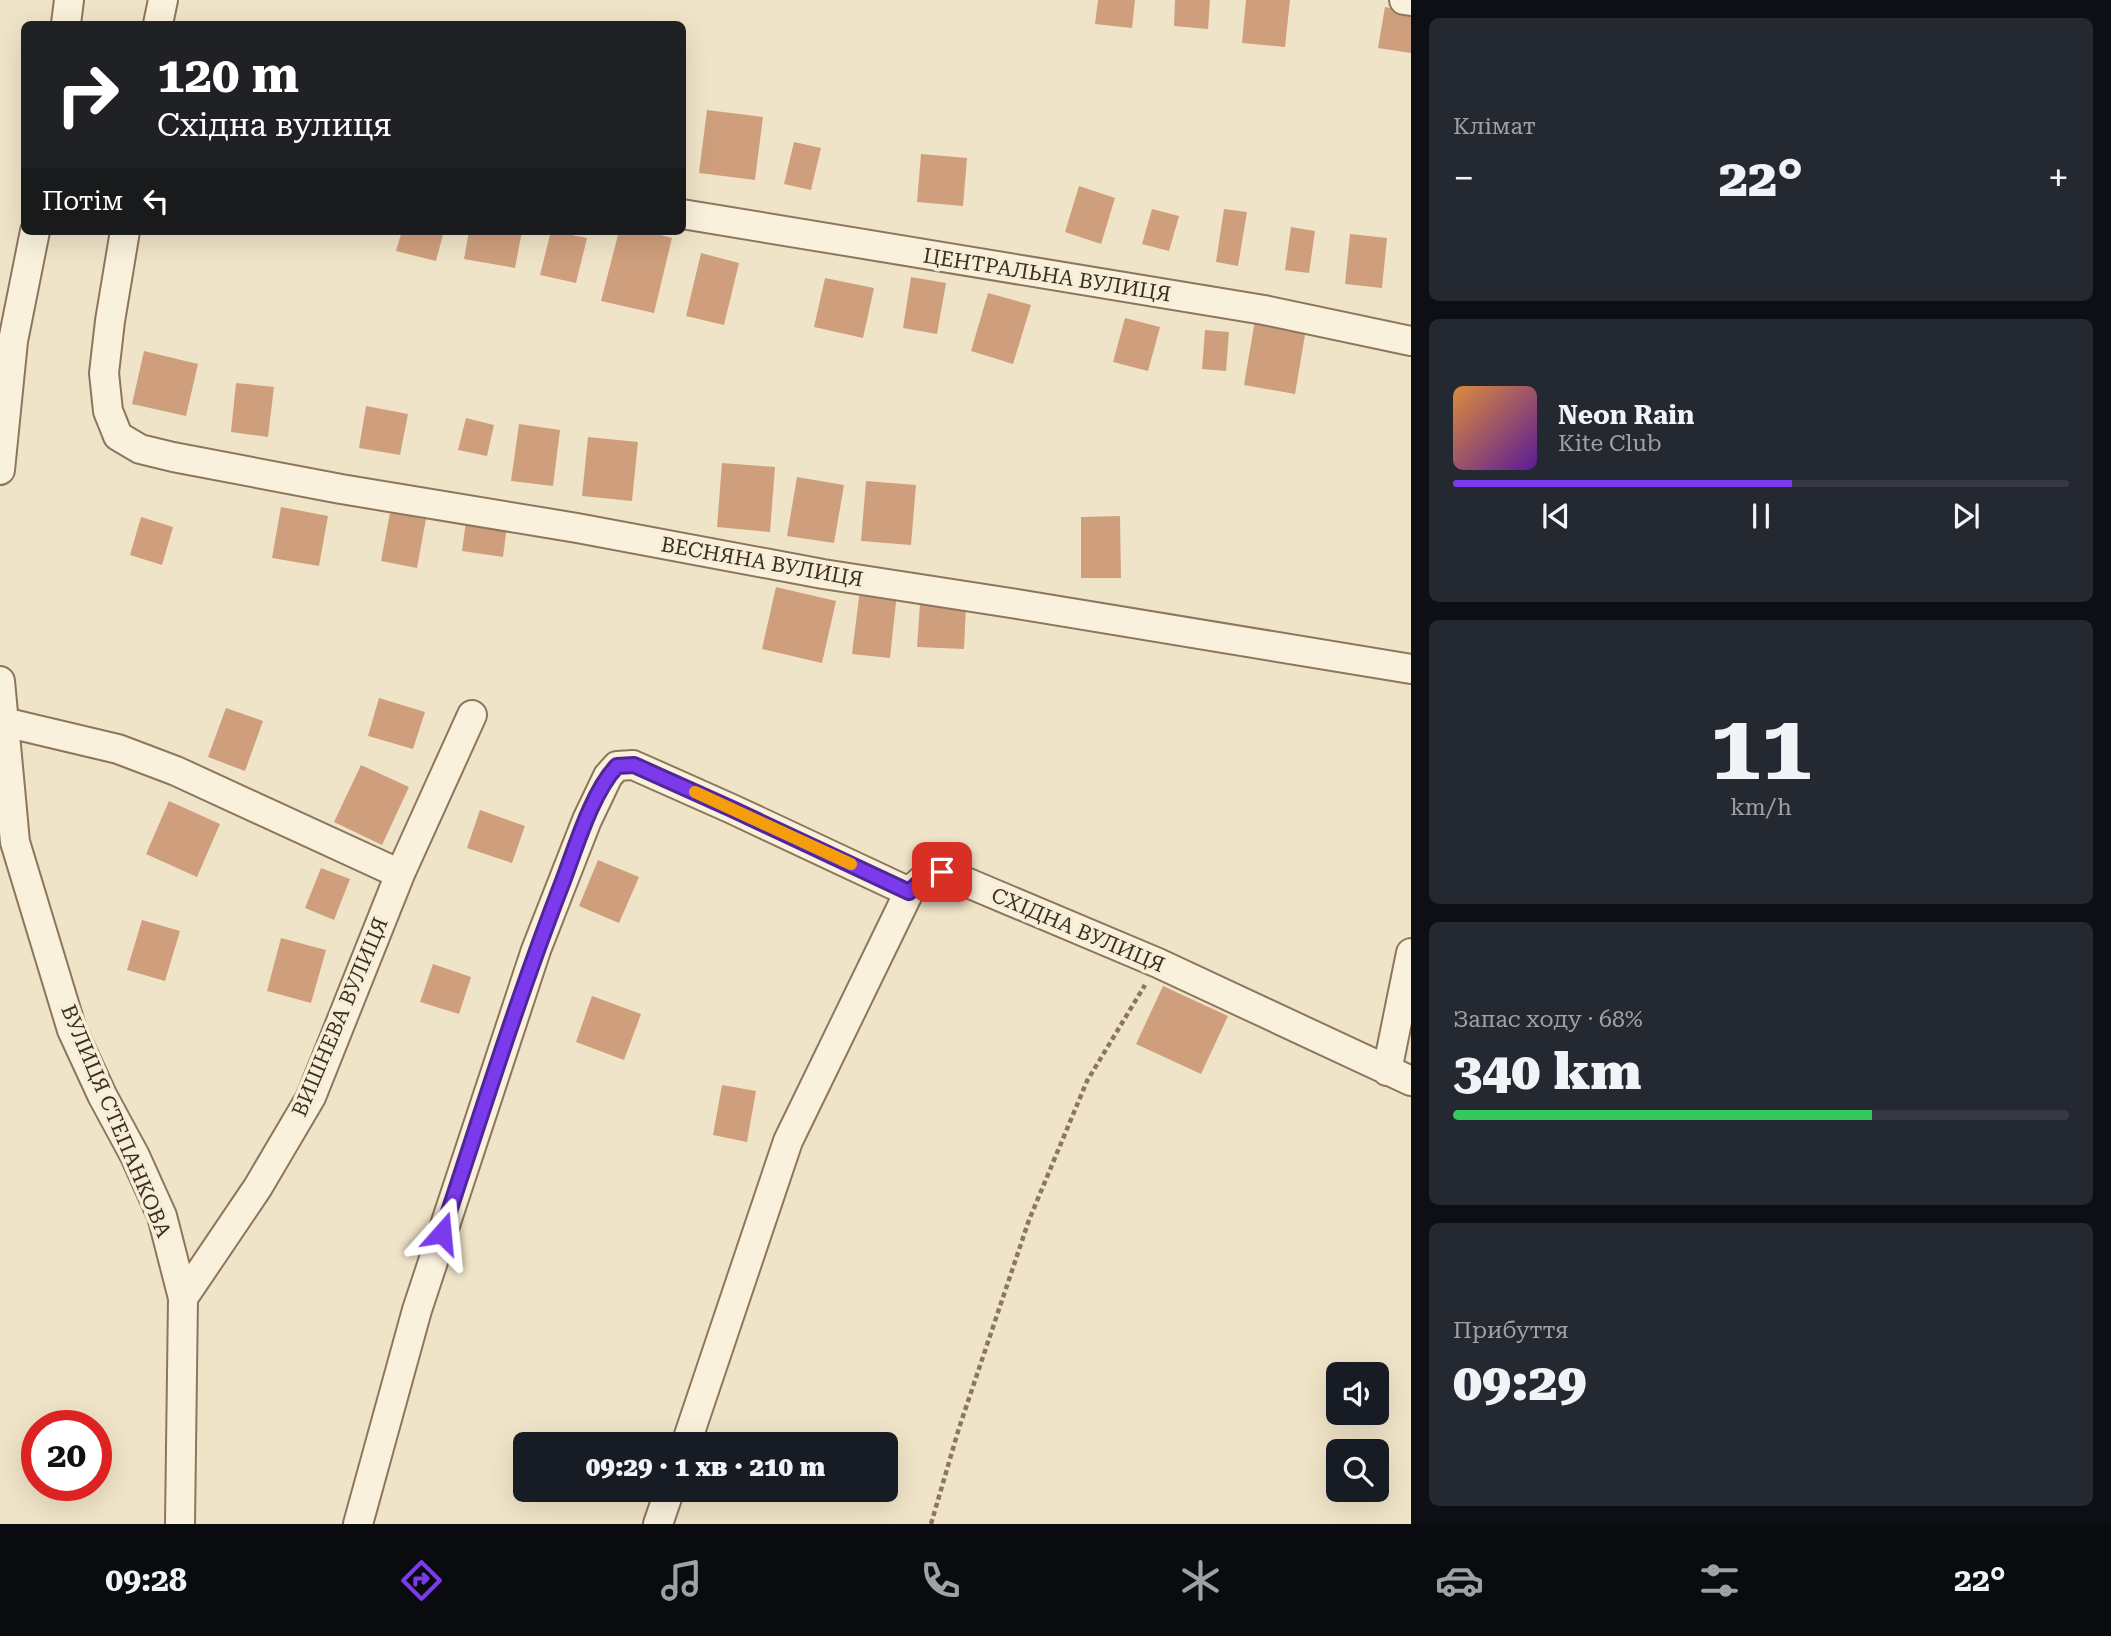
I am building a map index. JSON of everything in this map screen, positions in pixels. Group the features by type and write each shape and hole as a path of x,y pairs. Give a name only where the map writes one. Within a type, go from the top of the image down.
{"street":[{"path":"66,21 69,0"},
{"path":"159,21 163,0"},
{"path":"1404,0 1411,1"},
{"name":"ЦЕНТРАЛЬНА ВУЛИЦЯ","path":"686,215 1264,310 1411,341"},
{"path":"0,470 13,341 34,235"},
{"name":"ВЕСНЯНА ВУЛИЦЯ","path":"124,235 104,373 108,411 118,436 140,449 341,489 577,528 823,574 1411,669"},
{"name":"ВУЛИЦЯ СТЕПАНКОВА","path":"0,681 15,842 72,1030 162,1216 183,1298 180,1524"},
{"name":"ВИШНЕВА ВУЛИЦЯ","path":"183,1298 258,1187 311,1097 400,874 472,715"},
{"path":"4,722 130,753 176,771 400,874"},
{"path":"358,1524 416,1310 536,950 587,820 608,776 617,766 634,765 909,892 788,1142 690,1432"},
{"name":"СХІДНА ВУЛИЦЯ","path":"909,892 930,873 942,872 1158,962 1399,1076"},
{"path":"1399,1076 1411,953"},
{"path":"658,1524 666,1502"}],"path":[{"path":"931,1524 959,1428 1029,1220 1087,1081 1158,962"}],"building":[{"path":"1098,0 1135,0 1132,28 1095,24"},
{"path":"1175,0 1210,0 1208,29 1174,26"},
{"path":"1246,0 1290,0 1285,47 1242,43"},
{"path":"1385,7 1411,11 1411,53 1378,48"},
{"path":"707,110 763,117 755,180 699,173"},
{"path":"794,142 821,148 811,190 784,184"},
{"path":"921,154 967,158 963,206 917,202"},
{"path":"1079,186 1115,198 1101,244 1065,232"},
{"path":"1152,209 1179,216 1169,251 1142,244"},
{"path":"1224,209 1247,212 1238,266 1216,262"},
{"path":"1291,227 1315,231 1309,273 1285,270"},
{"path":"1350,234 1387,238 1382,288 1345,284"},
{"path":"401,235 443,235 436,261 396,251"},
{"path":"468,235 521,235 515,268 464,259"},
{"path":"550,235 587,238 576,283 540,275"},
{"path":"618,235 660,235 672,238 654,313 601,301"},
{"path":"701,253 739,263 724,325 686,316"},
{"path":"911,277 946,283 937,334 903,328"},
{"path":"825,278 874,288 863,338 814,327"},
{"path":"988,293 1031,305 1013,364 971,351"},
{"path":"1125,318 1160,327 1148,371 1113,362"},
{"path":"1255,320 1306,329 1295,394 1244,385"},
{"path":"1205,330 1229,332 1226,371 1202,369"},
{"path":"144,351 198,364 186,416 132,404"},
{"path":"236,383 274,387 268,437 231,432"},
{"path":"366,406 408,414 400,455 359,448"},
{"path":"466,418 494,425 487,456 458,450"},
{"path":"519,424 560,430 553,486 511,481"},
{"path":"588,437 638,442 632,501 582,496"},
{"path":"722,463 775,467 770,532 717,527"},
{"path":"797,477 844,485 834,543 787,536"},
{"path":"866,481 916,485 911,545 861,541"},
{"path":"281,507 328,516 319,566 272,558"},
{"path":"390,513 426,519 417,568 381,561"},
{"path":"1120,516 1121,578 1081,578 1081,517"},
{"path":"141,517 173,527 162,565 130,555"},
{"path":"466,521 507,526 503,557 462,551"},
{"path":"776,587 836,601 822,663 762,649"},
{"path":"860,589 897,593 890,658 852,654"},
{"path":"920,604 966,606 964,649 917,647"},
{"path":"379,698 425,712 413,749 368,736"},
{"path":"226,708 263,721 245,771 208,757"},
{"path":"361,765 409,787 382,845 334,822"},
{"path":"169,801 220,824 197,877 146,854"},
{"path":"480,810 525,826 512,863 467,848"},
{"path":"598,860 639,877 619,923 579,906"},
{"path":"321,868 350,879 334,920 305,908"},
{"path":"142,920 180,931 165,981 127,970"},
{"path":"281,938 326,950 311,1003 267,991"},
{"path":"433,964 471,977 459,1014 420,1002"},
{"path":"1163,986 1228,1016 1201,1074 1136,1044"},
{"path":"592,996 641,1014 624,1060 576,1042"},
{"path":"722,1085 756,1091 747,1142 713,1135"}],"slow traffic":[{"path":"695,792 851,864"}],"route":[{"path":"442,1233 536,950 587,820 608,776 617,766 634,765 909,892 925,876 942,872"}]}
